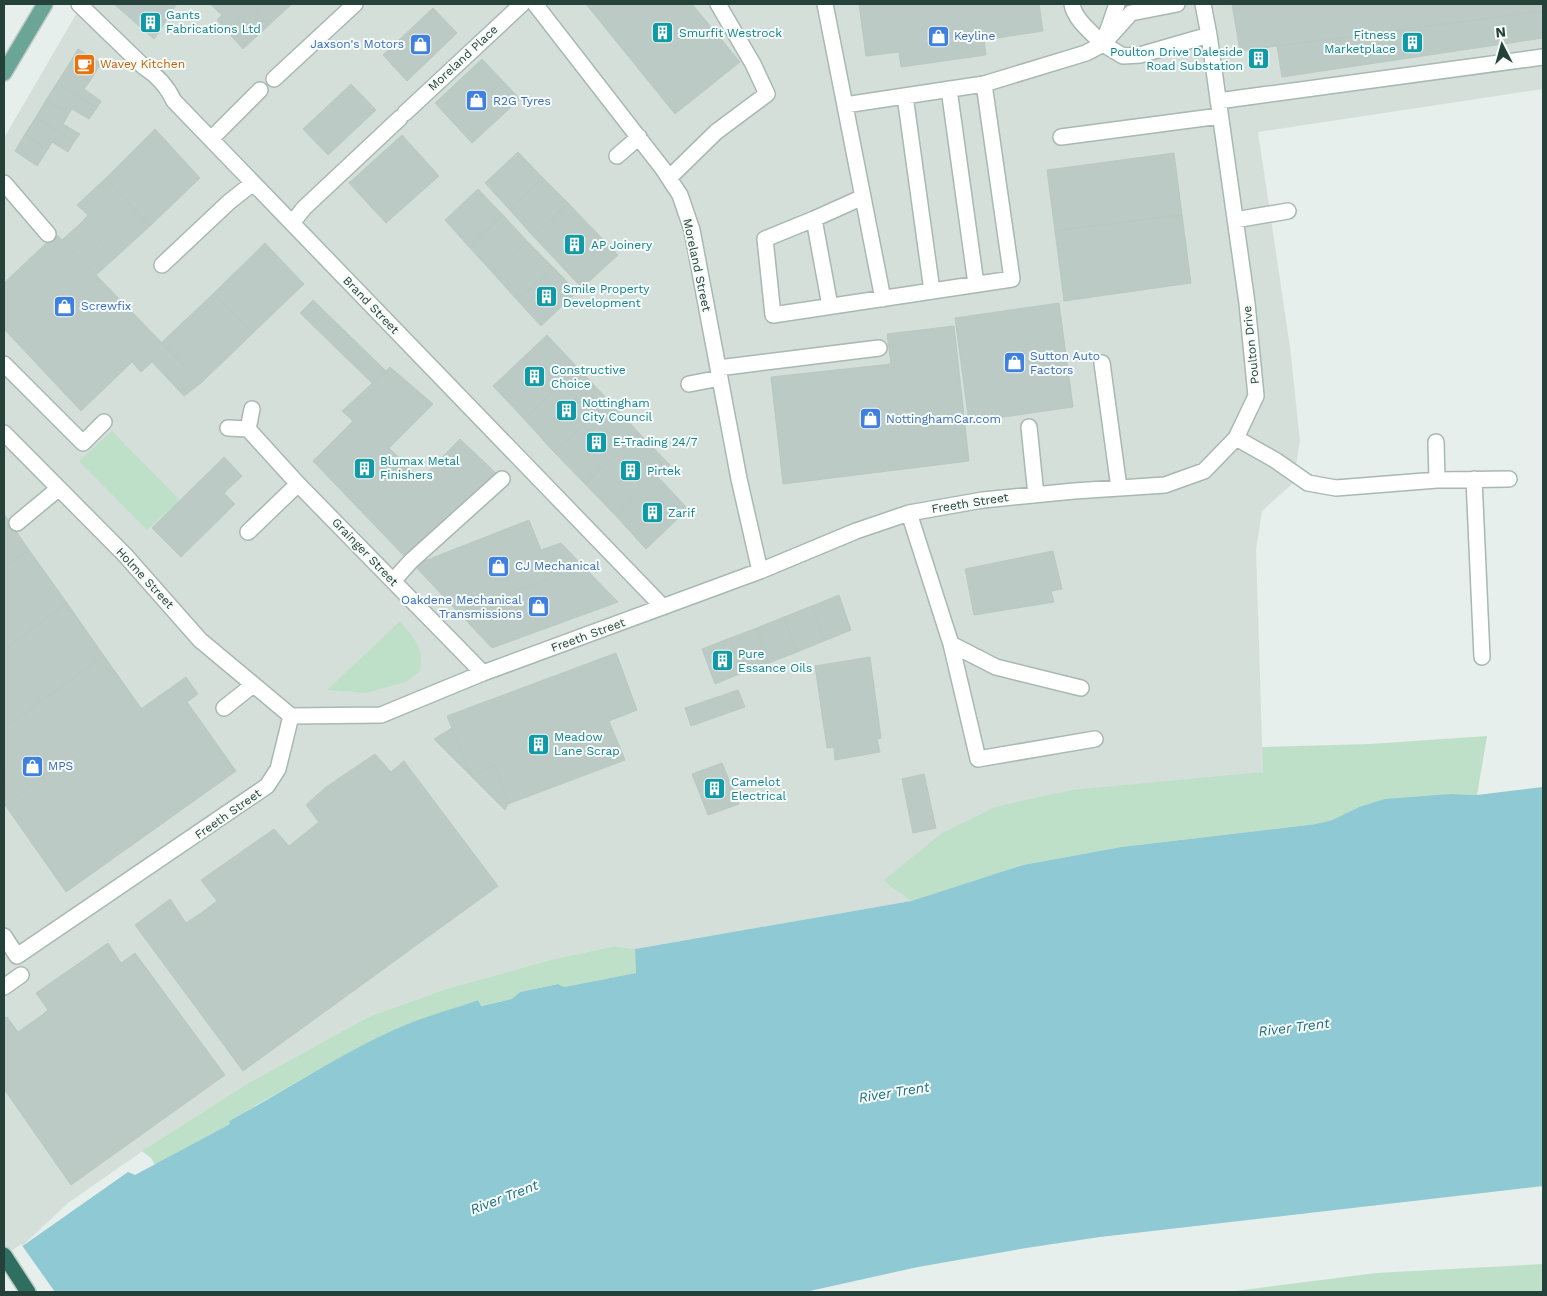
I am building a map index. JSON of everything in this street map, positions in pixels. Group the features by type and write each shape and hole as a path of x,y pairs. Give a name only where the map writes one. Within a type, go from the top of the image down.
{"highway":[{"path":"4,1255 28,1292"}],"main road":[{"path":"4,73 45,4"}],"street":[{"name":"Brand Street","path":"79,4 144,67 156,75 170,91 174,101 663,607"},
{"path":"274,79 355,4"},
{"name":"Moreland Place","path":"292,223 304,208 522,4"},
{"name":"Moreland Street","path":"535,4 639,137 680,195 692,230 739,479 760,571"},
{"path":"669,178 716,132 767,94 753,64 718,4"},
{"path":"825,4 882,298"},
{"path":"1072,4 1073,9 1087,29 1102,44 1123,56 1140,55 1202,37"},
{"path":"1102,44 1116,4"},
{"path":"845,105 984,84 1086,53 1102,44 1131,13 1177,4"},
{"name":"Poulton Drive","path":"1203,4 1202,37 1218,100 1247,304 1256,396 1236,438"},
{"path":"1218,100 1543,57"},
{"path":"863,197 765,239 773,315 1012,279 984,84"},
{"path":"949,89 976,284"},
{"path":"211,139 260,90"},
{"path":"905,96 932,291"},
{"path":"1061,137 1220,116"},
{"path":"617,156 639,137"},
{"path":"4,183 48,234"},
{"path":"162,265 229,202 253,183"},
{"path":"1235,220 1288,211"},
{"path":"814,219 830,306"},
{"path":"689,384 719,373 879,348"},
{"path":"1102,363 1119,488"},
{"path":"4,364 83,443 104,422"},
{"path":"228,428 248,429 252,409"},
{"path":"1029,427 1036,495"},
{"name":"Grainger Street","path":"248,429 298,484 483,673"},
{"name":"Holme Street","path":"4,433 125,555 200,640 291,716"},
{"path":"1236,438 1275,460 1308,483 1336,488 1437,480 1504,478"},
{"name":"Freeth Street","path":"4,936 18,956 267,786 278,769 291,716 380,715 483,673 760,571 856,531 909,514 983,500 1165,485 1204,471 1236,438"},
{"path":"1436,442 1437,480"},
{"path":"393,581 411,561 502,479"},
{"path":"1474,479 1482,657"},
{"path":"248,532 298,484"},
{"path":"16,523 58,488"},
{"path":"909,514 950,644 978,759 1095,739"},
{"path":"950,644 996,667 1081,688"},
{"path":"224,708 253,685"},
{"path":"4,986 21,975"}],"shaded area":[{"path":"82,4 1543,4 1543,89 1258,132 1290,347 1300,441 1293,483 1262,511 1256,550 1263,772 883,881 911,901 635,949 614,946 550,960 446,989 368,1017 245,1085 150,1146 68,1203 4,1263 4,138"}],"green space":[{"path":"112,431 180,500 147,530 79,461"},
{"path":"400,621 419,649 421,655 420,671 406,682 366,693 327,690"},
{"path":"1487,736 1477,795 1451,794 1359,807 1332,820 1316,824 1121,847 1023,865 911,901 883,881 942,833 995,807 1071,790 1263,772 1262,747 1370,744"},
{"path":"614,946 635,949 637,973 563,987 557,984 520,992 512,999 480,1006 478,1000 397,1029 321,1068 229,1121 230,1124 155,1165 151,1158 142,1151 245,1085 368,1017 446,989 550,960"},
{"path":"1543,1264 1543,1292 1228,1292 1376,1273"}],"water":[{"name":"River Trent","path":"1543,787 1543,1186 1100,1237 918,1267 805,1292 4,1292 4,1259 128,1172 135,1175 230,1124 229,1121 374,1039 416,1021 478,1000 481,1006 512,999 520,992 558,984 564,987 636,973 635,949 911,901 1023,865 1121,847 1316,824 1332,820 1359,807 1385,799 1451,794 1477,795"}],"pier":[{"path":"21,1244 55,1292 4,1292 4,1256"}],"building":[{"name":"Gants Fabrications Ltd","path":"114,4 177,4 154,39"},
{"path":"212,4 226,4 256,37 243,49 217,20 222,15"},
{"path":"226,4 249,4 269,25 256,37"},
{"path":"249,4 273,4 282,13 269,25"},
{"path":"273,4 292,4 282,13"},
{"name":"Smurfit Westrock","path":"586,4 692,4 740,62 675,114"},
{"name":"Keyline","path":"859,4 1039,4 1043,31 984,40 986,55 901,67 899,52 866,56"},
{"path":"1232,4 1543,4 1543,11 1240,51"},
{"name":"Jaxson's Motors","path":"433,8 457,33 407,81 383,55"},
{"name":"Fitness Marketplace","path":"1543,11 1543,38 1282,77 1277,46"},
{"name":"Wavey Kitchen","path":"78,49 101,63 90,81 68,66"},
{"name":"Poulton Drive Daleside Road Substation","path":"1265,51 1266,65 1253,66 1251,53"},
{"name":"R2G Tyres","path":"482,59 520,99 472,143 435,103"},
{"path":"68,66 90,81 84,89 101,101 97,108 57,83"},
{"path":"57,83 97,108 89,119 72,109 69,114 46,100"},
{"path":"351,84 376,110 328,155 303,129"},
{"path":"46,100 69,114 63,124 80,134 74,142 36,117"},
{"path":"36,117 74,142 68,152 52,142 48,149 25,134"},
{"path":"155,129 200,178 150,226 106,178"},
{"path":"25,134 48,149 37,166 15,151"},
{"path":"402,135 439,176 386,223 349,183"},
{"path":"518,152 543,178 509,209 485,183"},
{"path":"1174,153 1182,215 1055,231 1047,170"},
{"path":"106,178 150,226 115,258 81,223 88,215 77,205"},
{"path":"543,178 568,203 533,236 509,209"},
{"path":"478,189 503,215 469,247 445,220"},
{"name":"AP Joinery","path":"568,203 618,255 582,288 533,236"},
{"path":"503,215 527,241 493,273 469,247"},
{"path":"1182,215 1191,283 1064,301 1055,231"},
{"path":"81,223 115,258 96,275 62,240"},
{"name":"Screwfix","path":"56,234 201,383 184,396 152,362 141,372 132,362 81,411 4,329 4,283"},
{"path":"527,241 553,267 517,300 493,273"},
{"path":"265,243 304,284 253,333 214,293"},
{"name":"Smile Property Development","path":"553,267 577,292 541,326 517,300"},
{"path":"214,293 253,333 201,383 161,343"},
{"path":"313,300 386,371 373,384 300,313"},
{"name":"Sutton Auto Factors","path":"1059,303 1073,407 969,422 955,318"},
{"name":"NottinghamCar.com","path":"954,326 969,461 783,484 771,377 891,364 887,334"},
{"name":"Constructive Choice","path":"547,335 578,368 524,419 493,386"},
{"name":"Blumax Metal Finishers","path":"390,367 433,404 389,448 421,479 460,439 497,474 405,557 313,461 353,421 342,411"},
{"name":"Nottingham City Council","path":"578,368 609,401 554,452 524,419"},
{"name":"E-Trading 24/7","path":"609,401 639,433 585,484 554,452"},
{"name":"Pirtek","path":"639,433 670,465 616,516 585,484"},
{"path":"224,457 242,476 224,493 235,504 181,557 152,528"},
{"name":"Zarif","path":"658,477 688,509 646,549 616,516"},
{"path":"4,514 29,550 4,567"},
{"name":"CJ Mechanical","path":"529,520 541,550 561,543 583,566 458,612 414,565"},
{"path":"29,550 67,603 4,650 4,567"},
{"path":"1053,551 1062,589 1051,591 1054,602 974,615 965,569"},
{"name":"Oakdene Mechanical Transmissions","path":"583,566 618,602 492,648 458,612"},
{"path":"839,595 851,630 824,641 812,606"},
{"path":"67,603 104,656 4,728 4,650"},
{"path":"812,606 824,641 797,652 784,617"},
{"path":"784,617 797,652 769,663 757,628"},
{"path":"757,628 769,663 742,673 730,638"},
{"name":"Pure Essance Oils","path":"730,638 742,673 715,684 702,649"},
{"name":"Meadow Lane Scrap","path":"616,653 637,710 609,721 625,760 508,804 496,765 471,776 447,716"},
{"name":"MPS","path":"104,656 141,708 5,805 4,728"},
{"path":"870,657 881,738 877,739 880,752 835,760 834,747 827,748 815,666"},
{"path":"186,677 198,694 187,702 236,771 66,892 5,805"},
{"path":"738,690 745,707 691,726 685,708"},
{"path":"452,728 471,776 434,739"},
{"path":"375,754 391,772 404,761 498,886 243,1071 135,925 170,899 186,923 201,913 217,901 201,880 274,829 289,846 319,822 306,805 326,787"},
{"name":"Camelot Electrical","path":"722,763 739,804 708,815 692,774"},
{"path":"496,765 508,804 505,810 471,776"},
{"path":"924,774 936,828 913,833 902,779"},
{"path":"108,943 121,963 135,953 225,1075 71,1185 4,1089 4,1019 7,1017 18,1032 42,1015 48,1010 36,993"}],"place":[{"name":"Gants Fabrications Ltd","path":"150,22"},
{"name":"Smurfit Westrock","path":"663,33"},
{"name":"Keyline","path":"938,36"},
{"name":"Fitness Marketplace","path":"1412,42"},
{"name":"Jaxson's Motors","path":"420,44"},
{"name":"Poulton Drive Daleside Road Substation","path":"1259,59"},
{"name":"Wavey Kitchen","path":"84,64"},
{"name":"R2G Tyres","path":"477,101"},
{"name":"AP Joinery","path":"575,245"},
{"name":"Smile Property Development","path":"547,296"},
{"name":"Screwfix","path":"65,306"},
{"name":"Sutton Auto Factors","path":"1014,363"},
{"name":"Constructive Choice","path":"535,377"},
{"name":"Nottingham City Council","path":"566,410"},
{"name":"NottinghamCar.com","path":"870,419"},
{"name":"E-Trading 24/7","path":"597,442"},
{"name":"Blumax Metal Finishers","path":"364,468"},
{"name":"Pirtek","path":"631,471"},
{"name":"Zarif","path":"652,513"},
{"name":"CJ Mechanical","path":"499,566"},
{"name":"Oakdene Mechanical Transmissions","path":"538,607"},
{"name":"Pure Essance Oils","path":"722,661"},
{"name":"Meadow Lane Scrap","path":"538,744"},
{"name":"MPS","path":"32,766"},
{"name":"Camelot Electrical","path":"715,789"}]}
